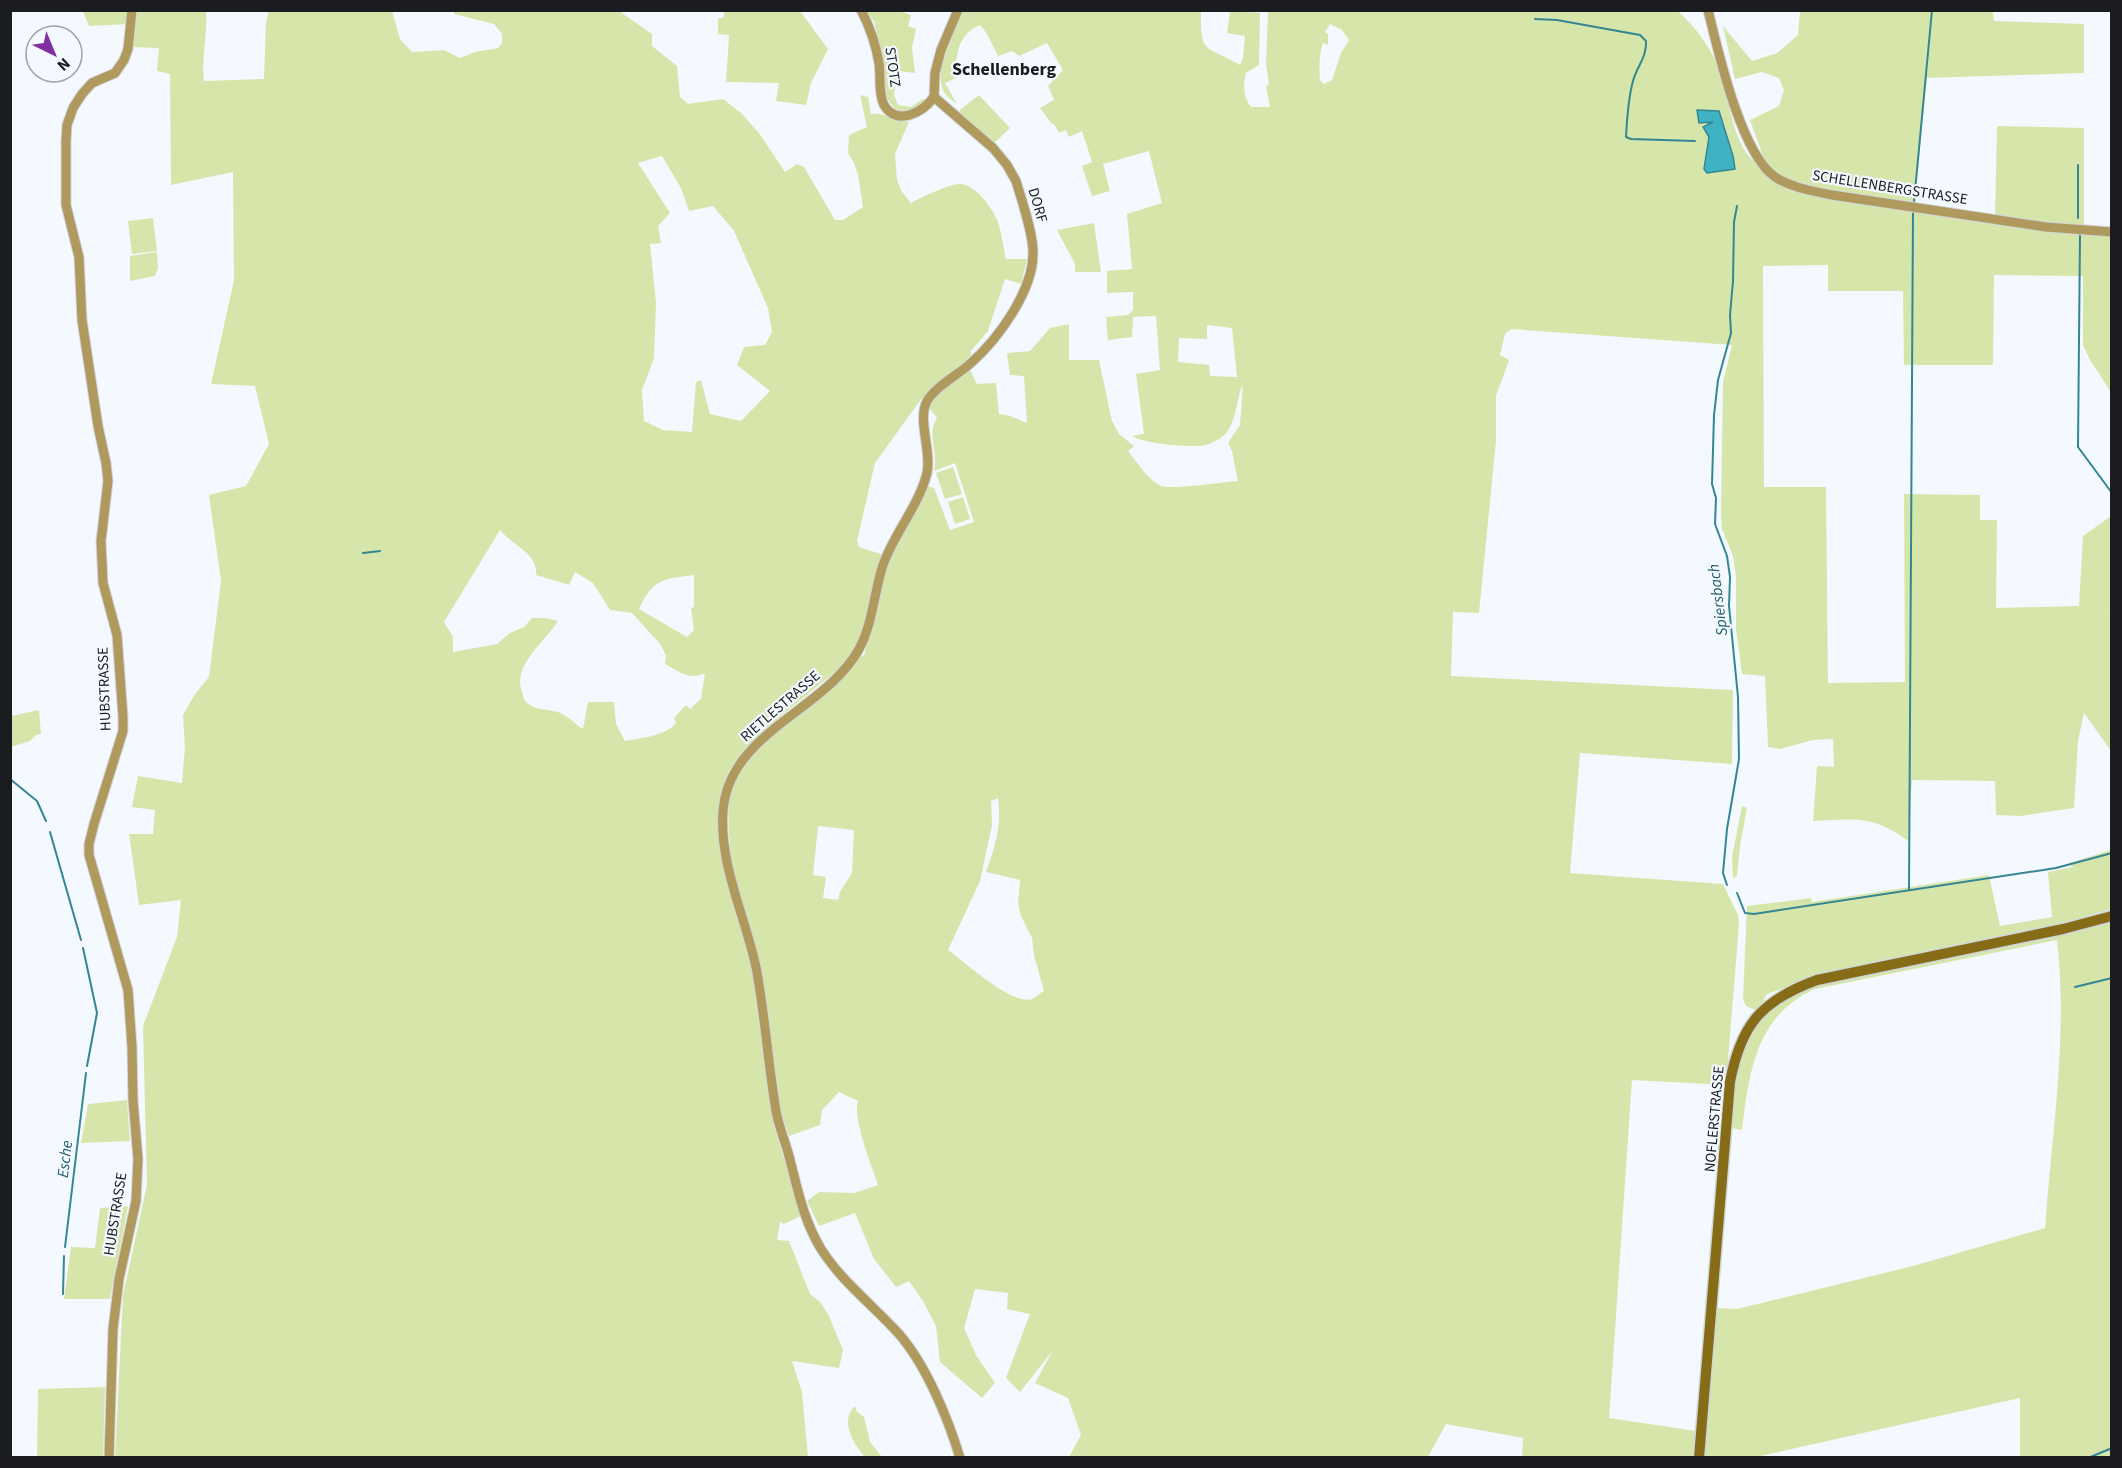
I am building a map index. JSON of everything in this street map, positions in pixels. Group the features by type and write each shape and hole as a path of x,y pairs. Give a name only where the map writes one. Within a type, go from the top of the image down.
{"main road":[{"name":"NOFLERSTRASSE","path":"1699,1458 1731,1082 1735,1057 1750,1026 1771,1002 1795,988 1818,980 2057,930 2112,916"}],"street":[{"name":"HUBSTRASSE","path":"109,1458 112,1329 119,1279 136,1202 138,1159 128,990 89,855 94,824 123,731 123,724 117,635 103,583 101,541 108,482 82,320 79,257 66,205 66,141 67,125 73,108 82,94 92,83 115,73 124,60 128,49 132,10"},
{"name":"STOTZ","path":"861,10 875,45 882,98 886,107 893,114 908,116 919,111 934,97"},
{"path":"934,97 935,73 940,50 958,10"},
{"name":"SCHELLENBERGSTRASSE","path":"1708,10 1724,70 1749,143 1763,166 1776,177 1807,190 1832,195 2046,227 2112,232"},
{"name":"DORF","path":"925,406 932,395 979,356 999,331 1028,283 1034,255 1031,233 1016,182 1007,165 974,130 934,97"},
{"name":"RIETLESTRASSE","path":"925,406 927,475 884,562 867,630 860,648 849,664 827,686 747,754 727,784 723,831 729,867 755,964 762,1000 776,1114 802,1209 821,1249 849,1284 899,1334 909,1348 939,1403 960,1458"}],"green space":[{"path":"1993,10 1994,21 2084,24 2084,73 1927,78 1914,206 1995,219 1997,126 2084,128 2084,230 2111,232 2111,392 2083,345 2083,276 1994,275 1993,365 1904,365 1903,291 1828,291 1828,265 1763,266 1764,487 1826,487 1828,683 1905,682 1904,494 1980,495 1980,520 1997,520 1996,608 2079,606 2083,536 2111,516 2112,607 2109,610 2112,614 2111,751 2084,713 2078,741 2074,808 2021,816 1996,815 1995,781 1912,780 1908,841 1885,827 1863,820 1813,821 1817,766 1834,767 1833,739 1813,740 1780,749 1768,747 1765,676 1742,674 1736,629 1736,576 1733,556 1722,529 1721,515 1723,382 1732,345 1511,329 1505,334 1500,355 1509,360 1496,396 1496,441 1479,613 1453,612 1451,676 1733,690 1732,764 1580,753 1570,873 1723,884 1738,915 1726,1085 1632,1080 1609,1418 1696,1431 1695,1457 1522,1457 1523,1438 1446,1424 1428,1457 1069,1457 1081,1435 1068,1398 1035,1383 1053,1350 1020,1392 1006,1378 1030,1314 1007,1309 1008,1293 975,1289 964,1328 976,1355 995,1383 982,1398 940,1362 936,1326 923,1301 909,1281 896,1287 874,1259 855,1213 819,1226 807,1201 819,1192 854,1193 878,1185 860,1130 858,1101 839,1092 822,1110 820,1125 789,1136 781,1112 774,1059 768,1091 774,1126 801,1216 784,1224 780,1222 777,1240 789,1241 810,1294 820,1302 828,1314 843,1350 839,1368 792,1361 802,1392 808,1457 115,1458 123,1295 147,1185 143,1026 177,937 181,900 139,905 129,834 153,834 155,810 132,807 138,776 182,783 185,747 183,715 195,694 209,677 221,581 209,495 246,486 269,444 255,386 211,384 234,280 233,172 171,185 170,74 157,71 159,48 130,47 134,11 206,11 204,81 264,79 266,22 269,11 392,11 400,39 412,52 444,50 460,58 475,52 498,48 502,43 502,34 494,24 454,14 454,11 619,11 652,34 652,46 677,66 680,97 688,104 723,99 741,113 759,133 785,172 797,164 804,167 835,220 843,220 863,207 858,175 848,153 849,135 867,127 860,95 868,97 871,114 881,114 909,122 895,154 897,180 902,192 911,203 954,185 965,185 983,198 996,217 1006,259 1027,259 1021,284 1005,279 988,331 971,351 971,372 977,384 996,383 999,414 1027,423 1024,376 1010,375 1007,353 1030,351 1050,328 1069,324 1069,360 1099,360 1112,421 1119,434 1134,446 1128,451 1156,483 1161,486 1175,487 1238,481 1232,451 1228,443 1240,425 1243,384 1229,429 1213,442 1199,446 1179,446 1132,436 1144,434 1136,374 1160,370 1156,316 1133,317 1132,337 1108,340 1106,317 1128,315 1133,310 1133,292 1107,293 1107,271 1132,269 1127,214 1162,203 1149,151 1103,164 1110,191 1092,196 1082,166 1092,162 1082,131 1069,137 1066,130 1059,133 1040,108 1054,100 1048,86 1063,70 1047,43 1019,56 1012,51 998,56 980,25 962,40 957,54 956,78 945,83 957,104 943,90 941,70 963,11 1201,11 1202,35 1207,47 1240,65 1245,36 1227,33 1230,11 1260,13 1259,65 1246,73 1244,91 1251,107 1270,107 1266,87 1269,84 1266,65 1268,11 1678,11 1700,35 1716,62 1733,123 1746,152 1755,162 1768,170 1750,120 1779,106 1784,90 1779,78 1762,72 1735,79 1723,26 1752,61 1777,53 1798,35 1800,11","holes":["1330,24 1342,30 1349,40 1341,53 1332,80 1324,84 1320,80 1320,62 1323,43 1328,45 1328,34 1325,32","1697,110 1719,112 1733,156 1704,170 1709,137 1715,121 1699,123","662,156 681,188 689,211 713,206 734,231 768,308 772,332 765,345 744,347 737,365 770,391 741,421 710,414 701,380 696,382 692,432 663,430 644,421 642,390 654,358 656,303 650,244 661,243 658,226 670,213 638,163","1207,325 1232,328 1237,377 1210,376 1209,365 1178,362 1179,338 1207,339","922,398 937,418 933,431 934,471 955,463 974,522 950,530 934,488 928,486 892,554 875,608 864,656 859,654 836,683 765,743 741,771 733,788 729,805 731,861 720,811 727,774 746,747 835,672 848,658 858,641 884,555 859,547 857,541 875,463","500,530 529,555 536,567 536,575 569,585 575,572 593,583 610,610 632,613 661,645 666,656 665,664 689,676 705,673 701,699 690,709 686,705 674,718 676,723 666,731 625,741 616,724 614,702 588,702 583,729 559,713 534,707 524,700 520,682 522,672 531,654 558,621 532,618 524,627 510,633 497,644 453,652 453,637 444,622","694,575 694,607 691,608 694,630 687,637 639,609 654,586 674,578","998,798 997,836 986,872 1020,880 1018,904 1032,938 1034,955 1044,991 1032,999 1023,999 1001,990 948,950 980,881 992,825 991,801","818,826 854,830 852,873 840,892 838,900 823,898 826,877 813,875"]},
{"path":"83,11 130,11 128,24 89,26"},
{"path":"725,11 800,11 828,49 811,83 806,105 776,101 779,83 726,82 729,35 718,34 718,18 723,18"},
{"path":"866,11 899,11 911,15 908,26 916,29 912,47 915,73 898,71 894,95 898,105 911,107 927,99 912,109 904,111 895,109 886,97 882,51 874,22 878,26"},
{"path":"979,95 1010,128 992,145 961,119 960,110"},
{"path":"153,218 157,251 132,254 128,221"},
{"path":"1094,223 1101,272 1075,272 1075,264 1057,230"},
{"path":"157,252 158,268 155,276 130,281 130,256"},
{"path":"953,467 962,494 945,499 936,473"},
{"path":"963,497 970,519 955,524 948,502"},
{"path":"39,710 41,734 36,735 30,741 11,747 11,716"},
{"path":"1742,806 1747,808 1737,876 1733,878 1732,857"},
{"path":"2111,850 2111,909 2048,928 1830,972 1767,994 1759,1008 1755,1010 1746,1006 1743,999 1747,906 1811,898 1812,902 1989,875 2000,926 2052,917 2048,872 2073,867 2069,863"},
{"path":"2111,919 2111,1457 2020,1457 2020,1398 1756,1457 1704,1458 1717,1308 1737,1309 1913,1266 2045,1228 2060,1048 2060,976 2057,940 1815,989 1795,1000 1768,1030 1759,1048 1748,1087 1742,1130 1732,1128 1737,1066 1745,1045 1763,1018 1782,1000 1825,981"},
{"path":"127,1100 130,1141 81,1143 88,1104"},
{"path":"128,1206 110,1299 64,1299 71,1247 95,1248 100,1208"},
{"path":"105,1387 103,1457 37,1457 38,1389"},
{"path":"855,1406 857,1412 864,1417 870,1442 882,1457 865,1457 853,1439 848,1418"}],"water":[{"path":"1697,110 1719,111 1735,169 1707,173 1704,169 1709,137 1703,127 1713,122 1699,123"}],"waterway":[{"path":"1914,202 1932,10"},
{"path":"1535,19 1557,20 1640,35 1646,41 1646,47 1631,88 1626,137 1695,141"},
{"path":"2078,165 2078,218"},
{"name":"Spiersbach","path":"1727,885 1723,873 1727,829 1739,759 1738,697 1729,606 1730,577 1727,556 1715,524 1716,498 1712,484 1714,415 1718,380 1731,333 1734,222 1737,206"},
{"path":"1909,890 1913,213"},
{"path":"2080,234 2078,447 2112,493"},
{"path":"363,553 380,551"},
{"name":"Esche","path":"10,779 37,801 46,821"},
{"name":"Esche","path":"50,832 81,940"},
{"name":"Spiersbach","path":"1737,893 1745,913 1754,914 2056,868 2112,853"},
{"name":"Esche","path":"83,948 97,1013 87,1066"},
{"path":"2075,987 2112,978"},
{"name":"Esche","path":"65,1247 86,1073"},
{"name":"Esche","path":"63,1294 64,1256"},
{"path":"2088,1458 2112,1448"}],"district":[{"name":"Schellenberg","path":"1004,69"}]}
